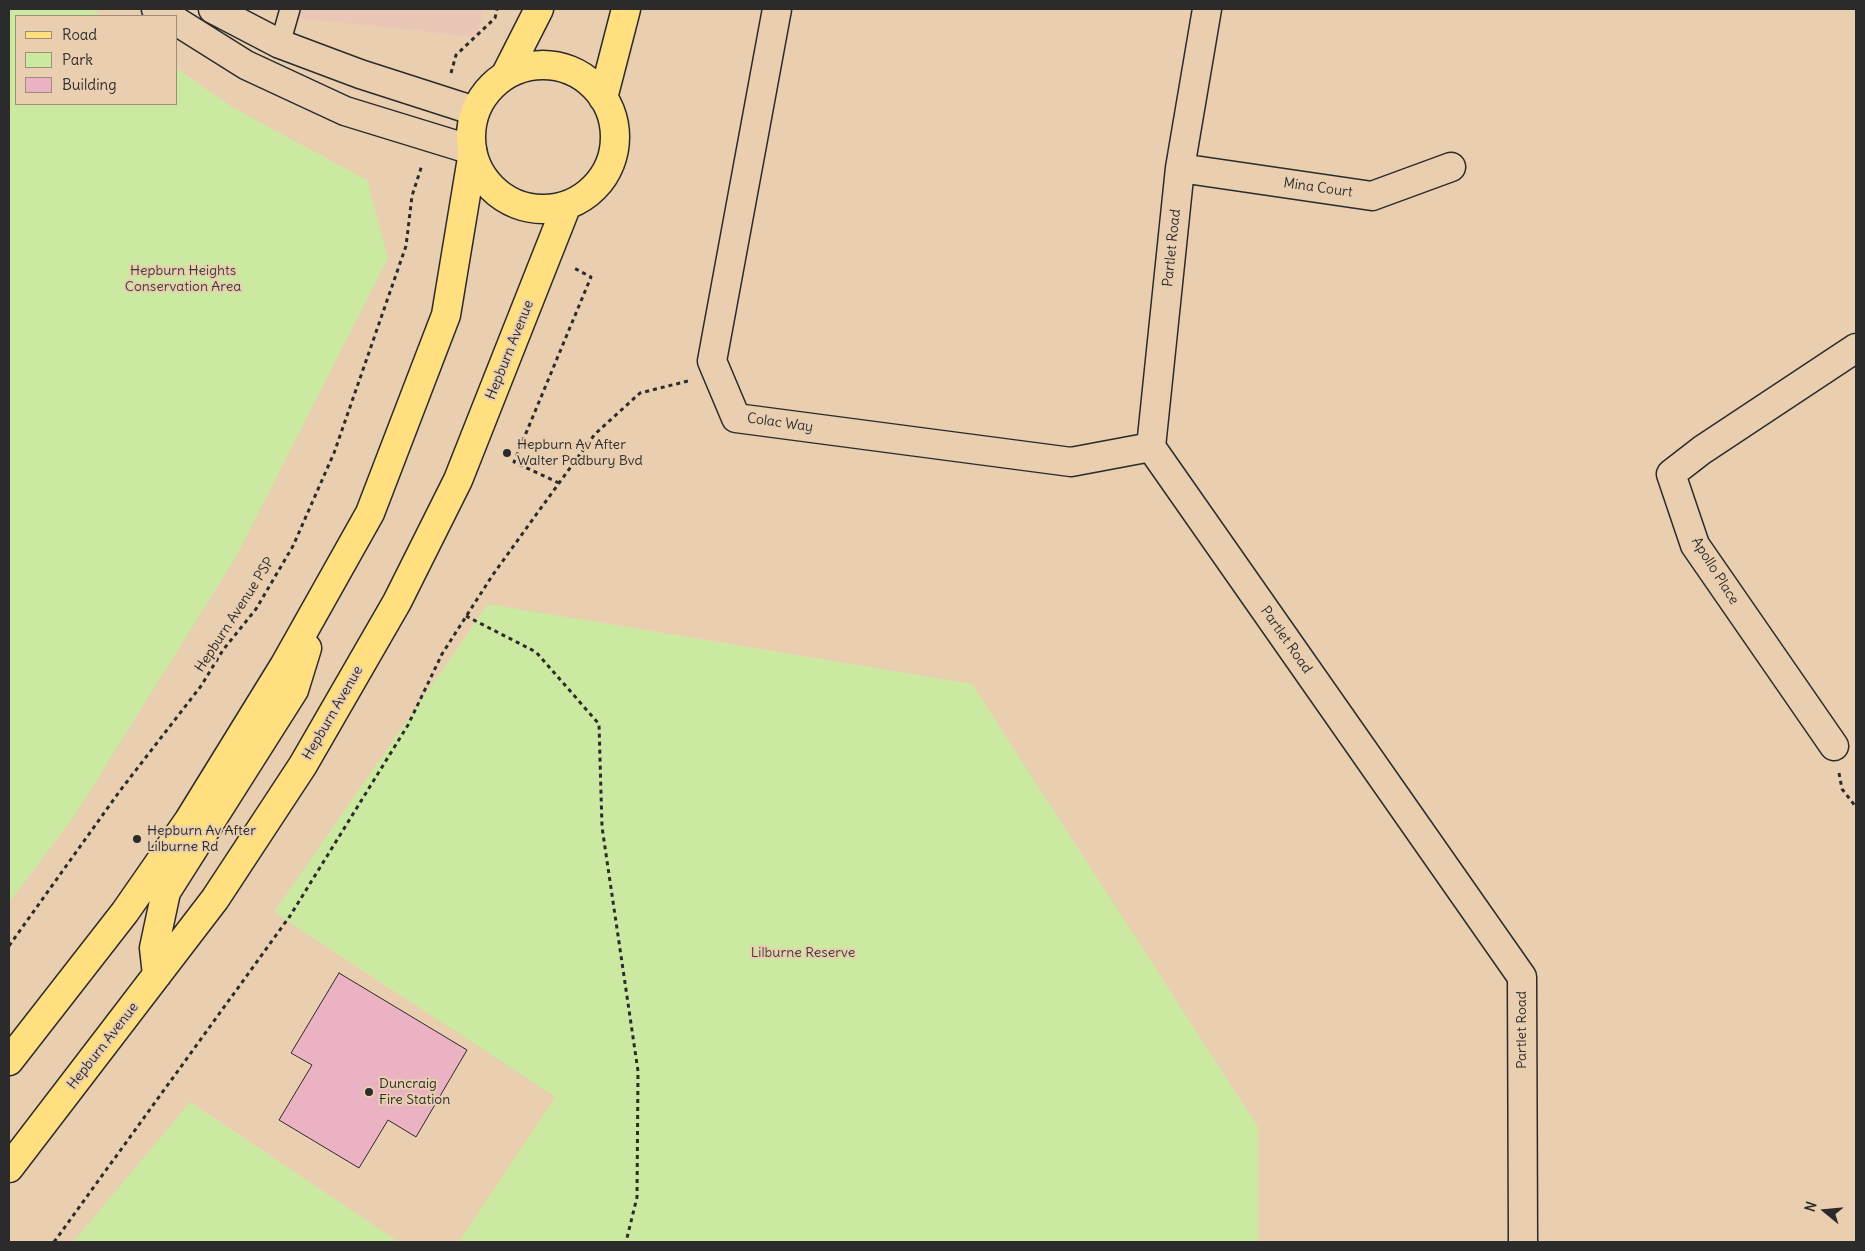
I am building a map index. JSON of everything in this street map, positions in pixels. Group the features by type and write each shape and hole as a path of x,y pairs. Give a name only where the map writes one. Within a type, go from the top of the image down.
{"main road":[{"path":"9,1061 124,912 189,820 284,666 370,513 446,315 472,154 470,135 475,111 488,90 506,74 539,9"},
{"path":"602,98 626,9"},
{"path":"472,154 483,180 499,196 520,207 543,210 566,207 587,195 604,178 614,155 615,131 609,107 596,87 576,72 554,65 529,66 506,74"},
{"name":"Hepburn Avenue","path":"9,1168 215,899 304,765 397,602 458,480 566,207"},
{"path":"157,975 154,948 166,892 294,690 323,596"}],"street":[{"path":"213,9 280,44 360,74 475,111"},
{"path":"712,362 777,9"},
{"name":"Partlet Road","path":"1207,9 1180,168 1151,447 1522,977 1523,1242"},
{"path":"178,22 246,65 345,111 472,154"},
{"name":"Mina Court","path":"1180,168 1372,196 1451,166"},
{"name":"Apollo Place","path":"1834,746 1695,545 1671,474 1702,450 1856,348"},
{"name":"Colac Way","path":"712,362 736,418 1071,462 1151,447"}],"lane":[{"path":"280,44 290,9"}],"path":[{"path":"495,18 497,9"},
{"name":"Hepburn Avenue PSP","path":"9,946 119,792 202,686 223,650 256,609 293,546 334,453 406,246 412,196"},
{"path":"547,255 591,277 514,462 559,483"},
{"path":"54,1242 290,916 408,725 442,654 466,616 595,434 640,393 689,381 712,362"},
{"path":"466,616 536,652 599,724 602,827 638,1071 637,1197 626,1242"},
{"path":"1834,746 1842,789 1856,807"}],"shaded area":[{"path":"273,9 483,9 477,37 287,17"}],"green space":[{"name":"Hepburn Heights Conservation Area","path":"9,9 91,9 100,15 15,15 15,105 178,105 178,69 232,107 367,180 388,258 236,557 75,815 9,903"},
{"name":"Lilburne Reserve","path":"488,604 972,684 1258,1127 1258,1242 459,1242 555,1097 274,912"},
{"path":"190,1102 399,1242 73,1242"}],"building":[{"name":"Duncraig Fire Station","path":"339,973 467,1050 416,1137 388,1120 359,1168 279,1120 312,1065 291,1053"}],"place":[{"name":"Hepburn Av After Walter Padbury Bvd","path":"507,453"},
{"name":"Hepburn Av After Lilburne Rd","path":"137,839"},
{"name":"Duncraig Fire Station","path":"369,1092"}]}
